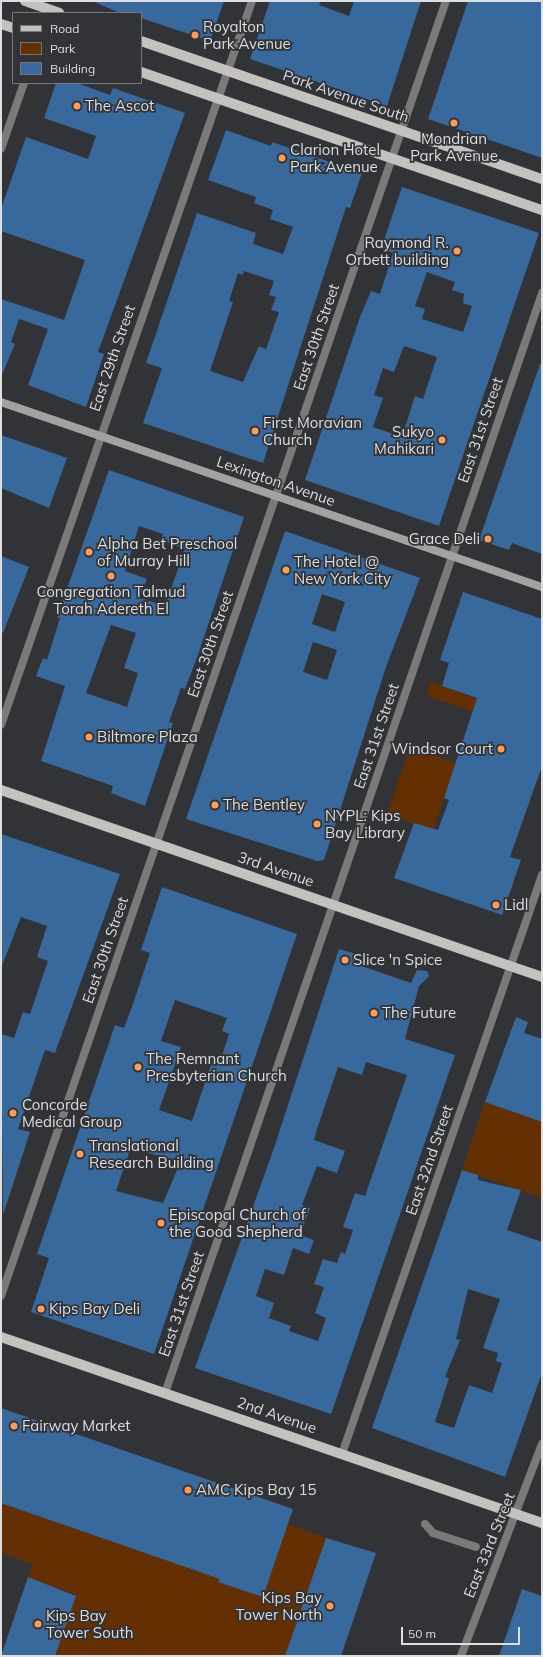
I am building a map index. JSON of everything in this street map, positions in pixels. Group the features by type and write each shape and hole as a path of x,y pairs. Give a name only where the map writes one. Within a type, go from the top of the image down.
{"main road":[{"path":"24,1 49,8"},
{"path":"1,24 12,28"},
{"name":"Park Avenue South","path":"142,41 542,179"},
{"path":"142,72 542,210"},
{"name":"Lexington Avenue","path":"1,402 542,587"},
{"name":"3rd Avenue","path":"1,790 542,977"},
{"name":"2nd Avenue","path":"1,1337 166,1392 542,1522"}],"street":[{"name":"East 29th Street","path":"1,725 226,70 252,1"},
{"name":"East 30th Street","path":"1,1296 446,1"},
{"path":"1,149 24,84"},
{"name":"East 31st Street","path":"166,1392 542,293"},
{"name":"East 32nd Street","path":"342,1454 542,875"},
{"name":"East 33rd Street","path":"461,1656 542,1444"},
{"path":"425,1524 433,1533 476,1547"}],"green space":[{"path":"431,682 479,699 474,713 426,695"},
{"path":"410,747 456,763 433,830 387,814"},
{"path":"485,1102 542,1122 542,1198 462,1170"},
{"path":"1,1503 220,1579 219,1582 262,1597 288,1524 326,1538 285,1656 55,1656 76,1595 28,1577 33,1564 1,1553"}],"building":[{"path":"92,1 224,1 210,41 142,18 142,12 118,12"},
{"path":"270,1 321,1 319,5 349,16 354,1 421,1 387,106 250,59"},
{"path":"468,1 542,1 542,158 428,119"},
{"path":"56,84 80,84 110,95 113,88 185,113 98,352 104,354 86,407 28,385 48,329 19,319 11,342 15,344 1,377 1,299 64,320 85,260 1,231 1,209 26,137 88,159 96,136 44,118"},
{"path":"226,130 271,146 272,142 362,173 350,208 346,207 263,463 143,423 162,368 146,363 197,213 256,233 253,244 283,254 293,227 270,219 273,210 254,203 256,197 208,180","holes":["244,271 274,281 269,295 276,297 271,310 279,312 266,349 259,346 243,382 210,371 233,302 229,301 238,273 243,275"]},
{"path":"402,187 539,233 439,526 305,480 360,317 371,291 380,294 393,253 381,249","holes":["427,272 455,282 452,290 464,294 463,303 472,306 463,332 422,319 425,309 415,306","404,346 437,357 423,399 415,396 402,437 373,427 383,398 374,395 383,368 394,372"]},
{"path":"540,364 542,364 542,554 512,543 509,550 479,540"},
{"path":"1,435 67,458 49,508 1,488"},
{"path":"109,470 244,517 198,655 185,689 181,688 169,722 173,723 145,806 111,793 113,786 41,761 65,686 36,676 43,658 47,660 60,618 57,617","holes":["139,526 163,534 161,540 185,549 165,606 140,598 147,579 125,571","111,625 136,633 124,668 138,673 127,707 86,693"]},
{"path":"285,531 420,578 386,667 324,860 317,861 186,819","holes":["322,594 345,602 335,632 312,624","313,642 337,650 327,680 303,672"]},
{"path":"1,556 29,567 3,633 1,633"},
{"name":"Windsor Court","path":"463,592 542,619 542,766 510,857 521,860 502,915 394,878 414,823 438,830 449,800 444,798 477,698 442,686 449,663 440,660"},
{"path":"1,834 120,874 55,1053 45,1050 18,1129 30,1132 3,1215 1,1034 14,1038 23,1012 30,1014 48,961 37,957 47,926 21,917 1,968"},
{"path":"162,887 297,934 154,1354 31,1312 49,1258 37,1254 115,1025 124,1028 134,1001 150,953 141,950","holes":["175,1000 227,1018 222,1031 229,1034 220,1062 213,1059 192,1121 159,1110 181,1047 161,1041","131,1147 180,1163 163,1203 116,1191"]},
{"path":"339,949 356,954 353,963 411,983 417,970 427,971 429,976 419,986 405,1039 455,1055 331,1414 195,1368 273,1151","holes":["366,1062 407,1075 365,1196 355,1193 343,1227 353,1230 345,1254 341,1252 337,1263 323,1259 314,1284 324,1287 315,1313 326,1318 318,1341 289,1331 291,1326 269,1318 274,1303 256,1296 265,1269 284,1275 293,1248 309,1254 314,1240 300,1235 310,1208 302,1205 317,1166 337,1173 345,1151 314,1140 338,1067 362,1075"]},
{"path":"516,1017 528,1022 524,1033 542,1039 542,1122 485,1102"},
{"path":"462,1170 478,1175 478,1180 521,1190 507,1230 542,1242 542,1373 505,1477 372,1428","holes":["468,1289 500,1299 483,1348 498,1353 496,1361 502,1363 492,1393 469,1385 454,1428 435,1422 449,1378 445,1377 460,1340 456,1339"]},
{"path":"1,1408 293,1509 263,1597 218,1582 220,1579 1,1503"},
{"name":"Kips Bay Tower North","path":"326,1538 376,1553 341,1656 285,1656"},
{"name":"Kips Bay Tower South","path":"28,1577 76,1596 55,1656 1,1656"},
{"path":"522,1589 542,1596 542,1656 499,1656"}],"place":[{"name":"Royalton Park Avenue","path":"195,35"},
{"name":"The Ascot","path":"77,106"},
{"name":"Mondrian Park Avenue","path":"454,123"},
{"name":"Clarion Hotel Park Avenue","path":"282,158"},
{"name":"Raymond R. Orbett building","path":"457,251"},
{"name":"First Moravian Church","path":"255,431"},
{"name":"Sukyo Mahikari","path":"442,440"},
{"name":"Grace Deli","path":"488,539"},
{"name":"Alpha Bet Preschool of Murray Hill","path":"89,552"},
{"name":"The Hotel @ New York City","path":"286,570"},
{"name":"Congregation Talmud Torah Adereth El","path":"111,576"},
{"name":"Biltmore Plaza","path":"89,737"},
{"name":"Windsor Court","path":"501,749"},
{"name":"The Bentley","path":"215,805"},
{"name":"NYPL: Kips Bay Library","path":"317,824"},
{"name":"Lidl","path":"496,905"},
{"name":"Slice 'n Spice","path":"345,960"},
{"name":"The Future","path":"374,1013"},
{"name":"The Remnant Presbyterian Church","path":"138,1067"},
{"name":"Concorde Medical Group","path":"13,1113"},
{"name":"Translational Research Building","path":"80,1154"},
{"name":"Episcopal Church of the Good Shepherd","path":"161,1223"},
{"name":"Kips Bay Deli","path":"41,1309"},
{"name":"Fairway Market","path":"14,1426"},
{"name":"AMC Kips Bay 15","path":"188,1490"},
{"name":"Kips Bay Tower North","path":"330,1606"},
{"name":"Kips Bay Tower South","path":"38,1624"}]}
